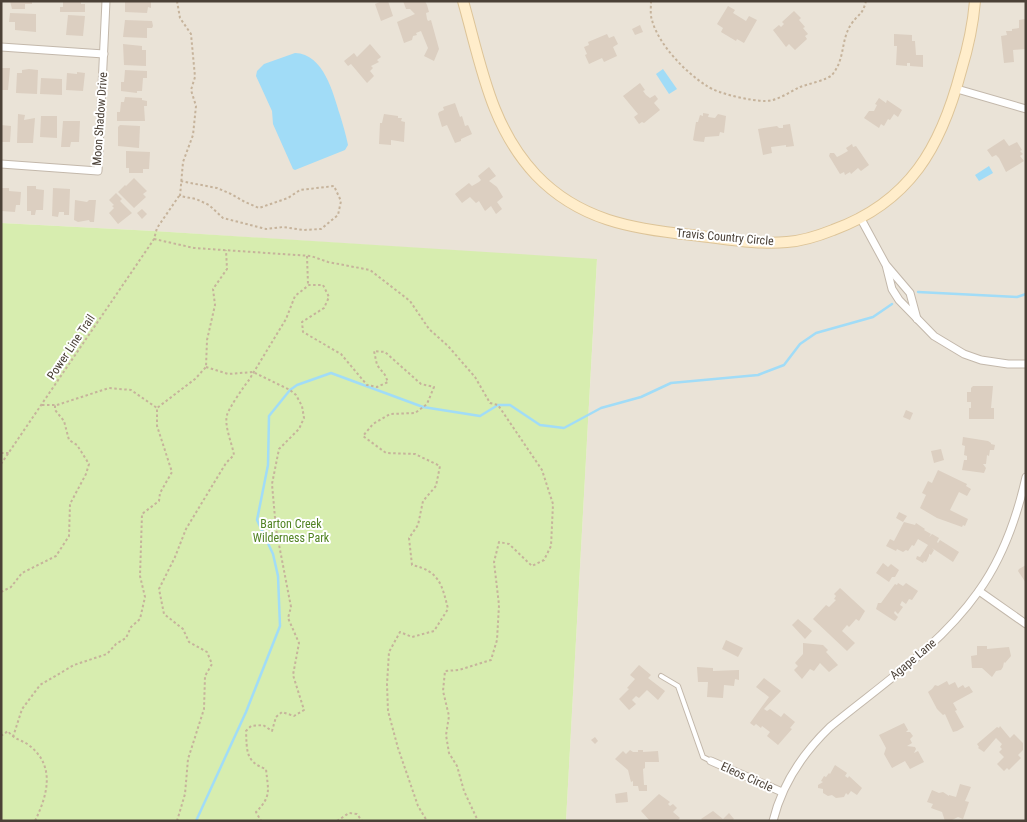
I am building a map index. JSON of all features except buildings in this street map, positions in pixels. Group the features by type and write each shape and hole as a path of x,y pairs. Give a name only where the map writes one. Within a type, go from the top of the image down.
{"street":[{"name":"Moon Shadow Drive","path":"1,164 98,171 106,1"},
{"name":"Travis Country Circle","path":"463,1 490,97 499,121 512,145 537,176 560,196 592,214 626,226 760,242 787,242 824,234 861,219 891,197 916,173 936,143 957,89 971,35 975,1"},
{"path":"1,47 104,54"},
{"path":"957,89 1026,109"},
{"path":"861,219 886,266 910,293 918,319"},
{"path":"886,266 896,296 905,308 934,336 964,354 994,363 1026,364"},
{"name":"Agape Lane","path":"773,821 782,792 796,767 817,739 931,646 979,591 1009,533 1026,477"},
{"path":"979,591 1026,624"},
{"name":"Eleos Circle","path":"711,761 782,792"}],"lane":[{"path":"660,676 678,686 703,757 711,761"}],"path":[{"path":"177,1 180,18 191,34 195,77 192,90 196,106 193,135 182,162 180,181 180,196 196,199 209,205 223,218 266,229 283,227 303,230 321,229 338,215 341,201 334,186 300,190 288,198 259,208 217,188 180,181"},
{"path":"651,1 652,20 662,42 679,64 708,87 741,98 766,101 778,98 797,88 830,76 841,62 844,42 852,23 863,13 866,1"},
{"name":"Power Line Trail","path":"1,464 154,239 157,228 180,196"},
{"path":"154,239 194,248 312,256 328,262 370,270 410,301 429,329 448,346 475,376 490,403 498,406 542,470 553,504 551,546 544,560 532,566 509,544 500,542 494,562 499,605 497,640 490,660 459,670 445,671 443,691 449,716 446,735 449,753 457,766 464,791 478,821"},
{"path":"157,408 195,380 206,367 207,340 214,305 213,290 227,269 226,250"},
{"path":"307,256 308,285"},
{"path":"176,821 184,794 188,758 204,709 205,676 212,664 207,652 189,642 183,630 164,614 159,589 186,529 226,463 234,455 227,425 227,414 286,319 295,296 308,285 323,285 329,296 324,308 302,322 303,332 341,354 367,385 378,387 388,382 377,365 374,351 385,352 421,384 434,387 426,404 415,413 390,414 373,424 363,436 386,453 415,454 440,466 436,486 423,502 418,525 409,538 412,564 424,567 441,583 448,609 434,631 412,637 400,632 389,652 387,684 388,711 398,748 418,806 427,821"},
{"path":"206,367 228,374 253,372 290,390 302,406 304,418 300,429 279,449 272,484 276,529 291,607 288,618 300,642 293,675 304,710 294,716 282,712 276,717 272,731 263,725 251,726 246,731 248,754 255,765 266,769 268,794 264,804 256,812 261,821"},
{"path":"42,405 55,405 83,398 109,388 131,390 157,408"},
{"path":"1,592 11,587 22,573 56,556 69,536 70,504 86,474 89,464 77,445 69,440 64,421 55,410 55,405"},
{"path":"13,737 22,709 40,686 74,665 107,654 116,644 126,638 131,627 140,619 145,597 140,576 142,514 159,501 160,493 172,472 157,426 157,408"},
{"path":"1,453 9,453"},
{"path":"1,736 8,731 13,737 29,746 40,756 46,770 48,781 42,807 34,821"},
{"path":"337,821 349,813 357,814 362,821"}],"shaded area":[{"path":"1,1 1026,1 1026,821 566,821 597,260 1,223"}],"green space":[{"name":"Barton Creek Wilderness Park","path":"1,223 597,259 566,821 1,821"}],"water":[{"path":"295,53 305,55 313,60 326,76 334,96 348,145 345,150 295,170 273,124 272,111 256,76 257,71 264,64"},
{"path":"663,69 677,89 669,94 656,74"},
{"path":"989,166 993,173 979,181 975,175"}],"waterway":[{"path":"918,292 1017,297 1026,294"},
{"path":"196,821 246,712 280,626 278,576 273,554 257,520 268,465 269,416 290,390 297,385 331,373 423,407 480,416 498,405 510,405 540,425 564,428 601,408 641,397 671,383 758,375 784,365 800,344 816,333 873,317 892,304"}]}
